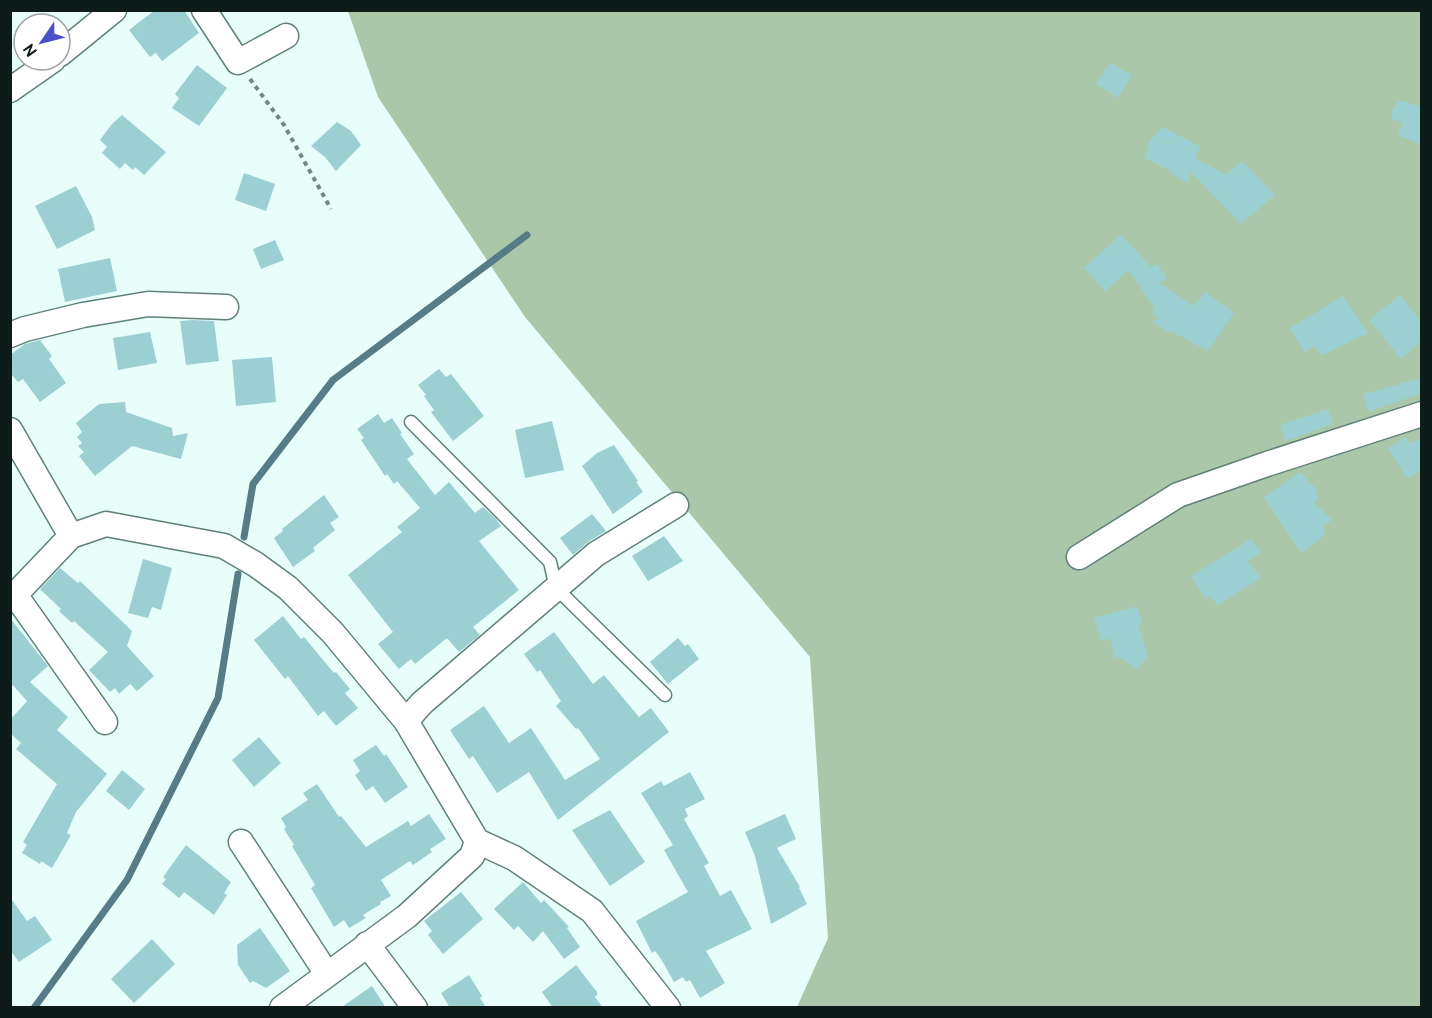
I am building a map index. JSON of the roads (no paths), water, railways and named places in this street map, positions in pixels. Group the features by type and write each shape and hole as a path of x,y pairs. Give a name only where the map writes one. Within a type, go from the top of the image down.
{"street":[{"path":"72,44 114,10"},
{"path":"204,10 238,62 286,36"},
{"path":"10,90 36,72"},
{"path":"10,335 25,329 83,315 148,304 226,307"},
{"path":"1078,557 1178,495 1422,414"},
{"path":"10,430 71,536"},
{"path":"406,721 422,703 596,554 676,505"},
{"path":"105,722 13,598 71,536 106,524 224,546 255,564 288,588 333,633 406,721 477,841 514,858 592,911 668,1008"},
{"path":"282,1008 407,916 472,856 477,841"},
{"path":"241,842 327,974"},
{"path":"367,944 415,1008"}],"lane":[{"path":"411,422 550,562 556,588 665,695"}],"waterway":[{"path":"244,537 253,484 333,380 527,235"},
{"path":"34,1008 127,880 218,698 238,574"}]}
